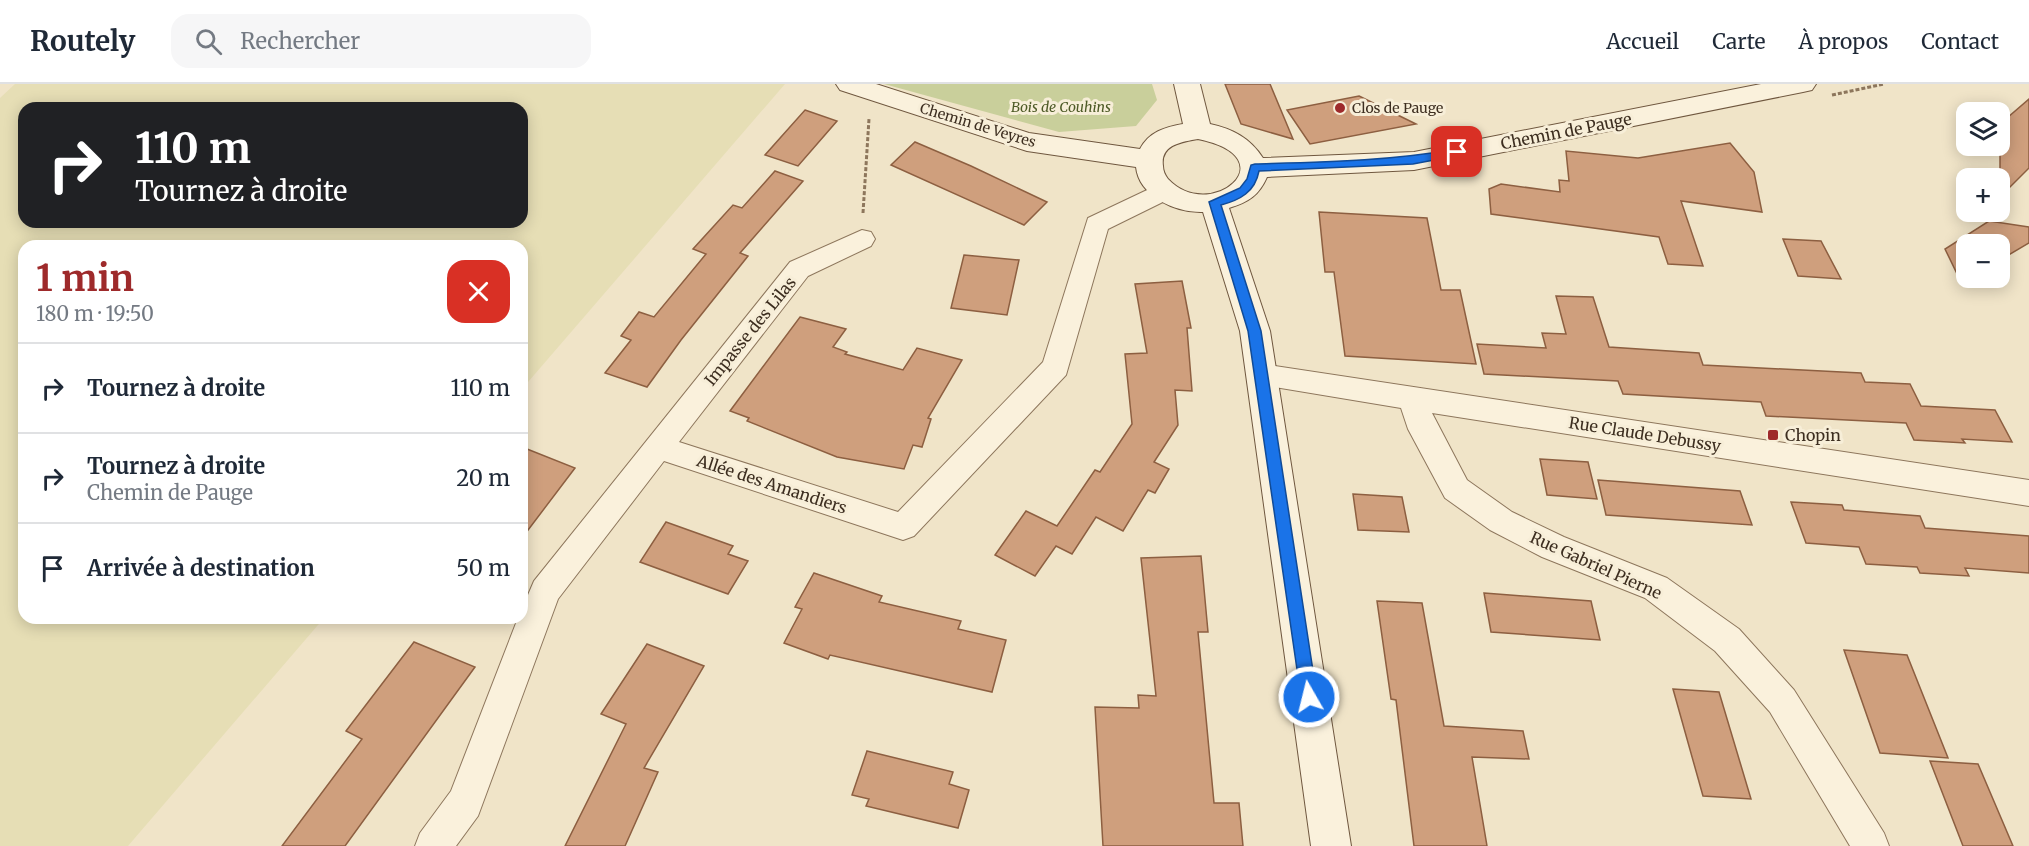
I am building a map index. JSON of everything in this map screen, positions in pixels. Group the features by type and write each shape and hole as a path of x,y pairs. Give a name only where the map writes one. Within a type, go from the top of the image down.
{"street":[{"path":"1187,84 1198,130"},
{"name":"Chemin de Pauge","path":"1255,168 1413,161 1759,88 1803,84"},
{"name":"Chemin de Veyres","path":"860,87 1027,142 1146,159"},
{"path":"1198,130 1218,133 1238,142 1247,150 1255,168 1252,180 1244,190 1231,198 1214,202 1179,199 1153,182 1147,170 1146,159 1151,148 1161,139 1178,132 1198,130"},
{"name":"Allée des Amandiers","path":"658,447 903,527 1056,368 1097,224 1164,191"},
{"path":"1214,202 1255,331 1331,846"},
{"name":"Impasse des Lilas","path":"658,447 799,269 862,239"},
{"name":"Rue Claude Debussy","path":"1261,375 2029,493"},
{"name":"Rue Gabriel Pierne","path":"1412,398 1423,429 1456,489 1501,521 1553,547 1656,588 1727,640 1782,701 1871,846"},
{"path":"433,846 465,802 545,591 658,447"}],"path":[{"path":"860,87 862,239"}],"shaded area":[{"path":"15,84 785,84 528,382 528,240 18,240 18,624 319,624 128,846 0,846 0,98"}],"green space":[{"name":"Bois de Couhins","path":"884,84 1152,84 1157,100 1136,126 1059,132"}],"building":[{"path":"1225,84 1270,84 1293,139 1241,124"},
{"name":"Clos de Pauge","path":"1359,96 1416,124 1310,144 1287,110"},
{"path":"2029,99 2029,168 2010,187 2010,168 2000,168 2000,156 2010,156 2010,115"},
{"path":"805,110 837,121 798,166 765,155"},
{"path":"915,142 1047,202 1024,225 891,165"},
{"path":"1730,143 1754,172 1762,212 1681,201 1703,266 1668,264 1659,237 1491,214 1489,189 1501,184 1560,192 1559,180 1569,181 1566,151 1638,158"},
{"path":"775,171 803,181 740,253 748,256 647,387 605,373 631,340 621,336 639,312 654,317 706,254 693,249 733,205 742,208"},
{"path":"1319,212 1427,218 1441,290 1460,290 1476,364 1345,356 1334,272 1325,272"},
{"path":"1987,222 1996,222 2029,227 2029,243 2010,254 2010,234 1969,234"},
{"path":"1783,239 1821,241 1841,279 1798,276"},
{"path":"1956,242 1956,272 1945,249"},
{"path":"964,255 1019,260 1007,315 951,308"},
{"path":"1182,281 1191,328 1187,328 1192,391 1175,390 1178,425 1154,462 1169,469 1155,493 1148,490 1123,531 1096,517 1072,554 1056,546 1035,576 995,555 1026,511 1057,526 1095,470 1100,472 1132,424 1125,354 1147,353 1135,284"},
{"path":"1556,296 1593,297 1609,347 1699,353 1703,365 1861,373 1865,382 1910,384 1921,406 1995,410 2012,442 1962,439 1965,443 1914,440 1906,423 1766,416 1761,402 1623,394 1618,381 1484,374 1477,344 1546,348 1542,333 1566,334"},
{"path":"800,317 846,329 833,347 847,352 845,354 903,370 917,348 962,360 928,418 931,419 922,447 913,445 904,469 837,457 747,421 749,418 730,411"},
{"path":"528,449 575,468 528,530"},
{"path":"1540,459 1588,462 1597,499 1547,495"},
{"path":"1598,480 1740,491 1752,525 1606,515"},
{"path":"1353,494 1402,497 1409,532 1358,530"},
{"path":"1791,502 1842,505 1844,510 1920,516 1925,528 2029,536 2029,573 1965,568 1969,576 1920,573 1917,567 1866,564 1859,547 1806,543"},
{"path":"666,522 733,546 728,554 748,561 728,594 640,562"},
{"path":"1201,556 1208,632 1198,632 1214,803 1239,803 1243,846 1103,846 1095,707 1139,708 1138,695 1156,696 1141,558"},
{"path":"814,573 882,596 879,602 961,621 958,629 1006,640 992,692 830,655 828,659 784,643 802,609 795,607"},
{"path":"1484,593 1591,601 1600,640 1491,632"},
{"path":"1377,601 1422,603 1444,726 1523,731 1529,759 1472,757 1487,846 1414,846 1396,700 1391,699"},
{"path":"414,642 475,667 345,846 282,846 362,739 346,731"},
{"path":"647,644 704,666 644,768 658,772 625,846 565,846 626,724 601,714"},
{"path":"1844,650 1907,655 1948,758 1880,753"},
{"path":"1673,689 1719,692 1751,799 1703,796"},
{"path":"867,751 953,772 949,784 969,790 958,828 866,806 869,799 852,795"},
{"path":"1930,761 1978,764 2013,846 1963,846"}],"place":[{"name":"Clos de Pauge","path":"1340,108"},
{"name":"Chopin","path":"1773,435"}],"route":[{"path":"1309,697 1255,331 1214,202 1231,198 1244,190 1252,180 1255,168 1413,161 1457,152"}]}
